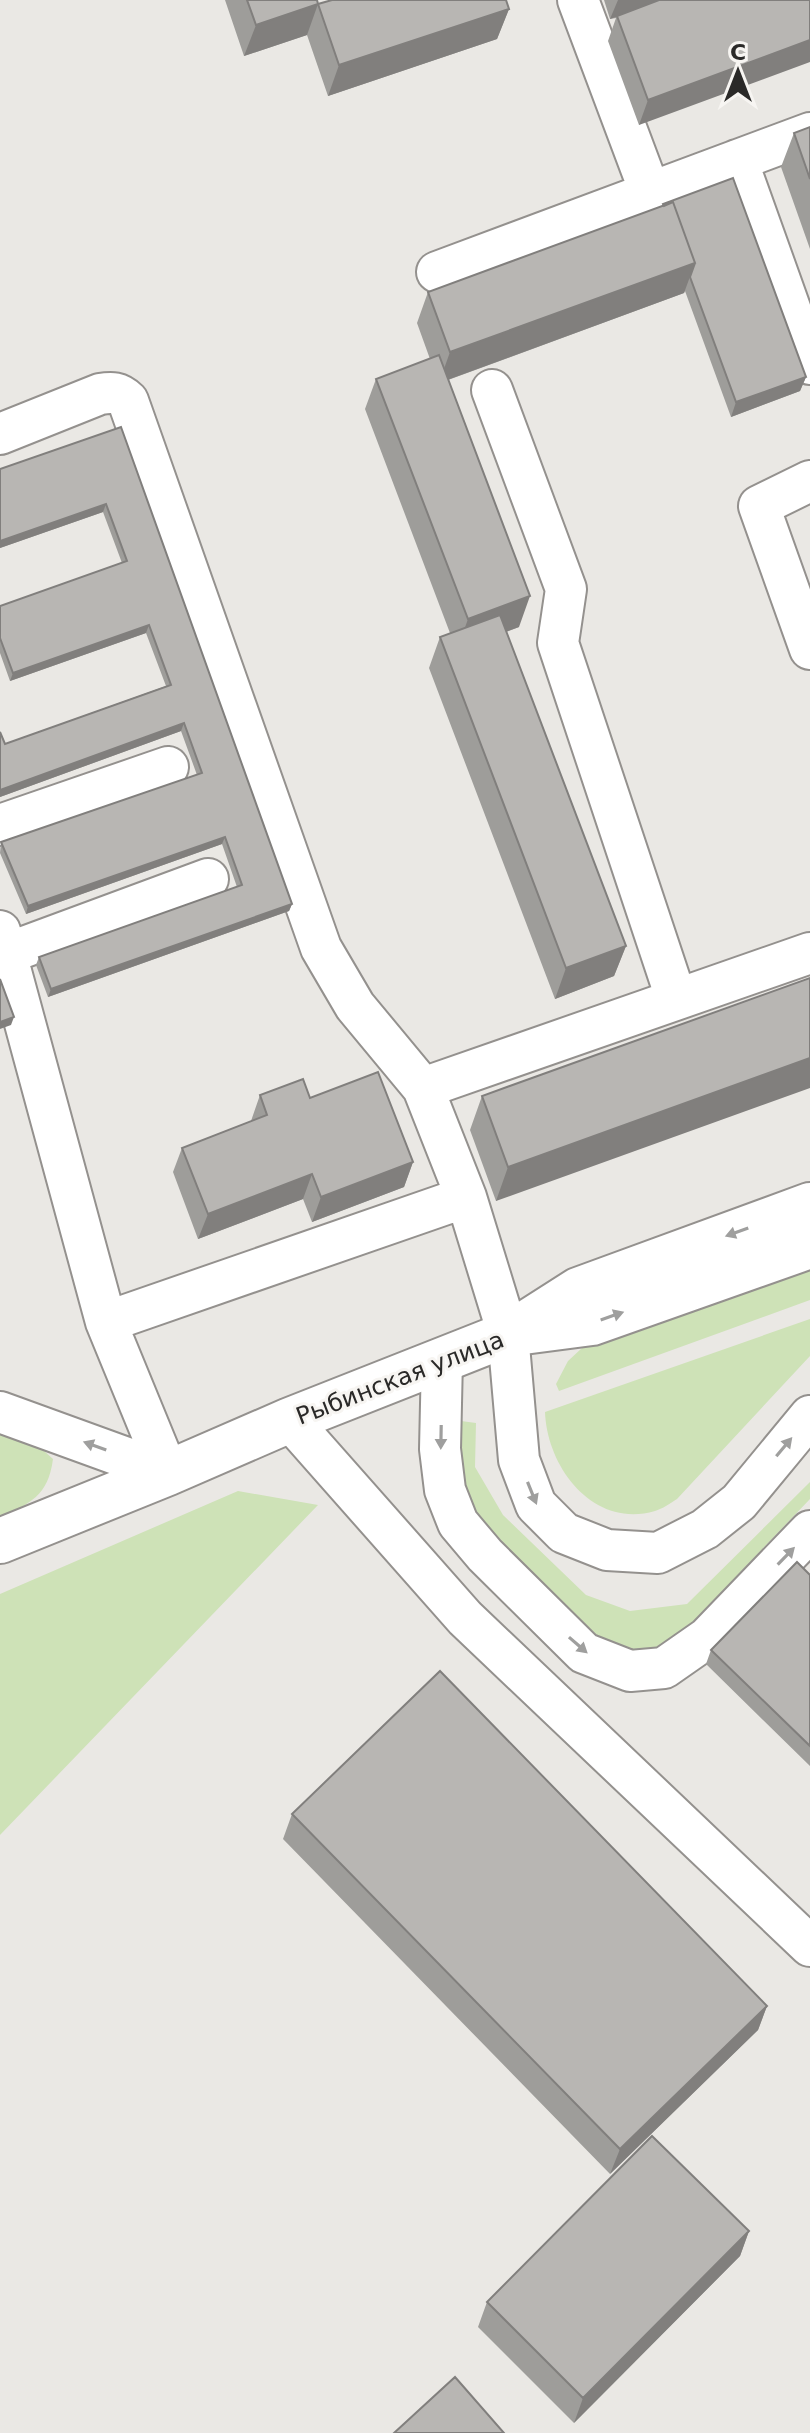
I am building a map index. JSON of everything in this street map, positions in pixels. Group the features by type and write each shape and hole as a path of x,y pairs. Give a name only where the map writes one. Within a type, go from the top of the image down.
{"main road":[{"path":"508,1334 578,1290 810,1205"},
{"name":"Рыбинская улица","path":"0,1541 290,1420 508,1334 592,1323 810,1246"}],"lane":[{"path":"578,0 650,192"},
{"path":"437,272 810,133"},
{"path":"737,160 810,364"},
{"path":"492,390 566,589 558,643 676,998"},
{"path":"0,434 100,394 112,392 128,401 321,948 355,1006 423,1088 466,1197 508,1334 519,1460 536,1505 564,1533 607,1550 658,1553 705,1529 739,1502 810,1416"},
{"path":"810,481 759,506 810,649"},
{"path":"0,825 168,767"},
{"path":"168,1473 106,1322 4,942 208,879"},
{"path":"423,1088 810,953"},
{"path":"106,1322 466,1197"},
{"path":"442,1359 440,1449 445,1490 458,1523 485,1555 584,1653 630,1671 664,1668 707,1638 810,1531"},
{"path":"0,1412 168,1473"},
{"path":"290,1420 465,1618 810,1946"}],"green space":[{"path":"810,1266 810,1300 559,1391 556,1384 568,1361 582,1348"},
{"path":"810,1319 810,1356 669,1504 655,1511 633,1514 612,1511 593,1502 564,1472 554,1453 545,1412"},
{"path":"461,1421 476,1423 475,1467 503,1515 586,1595 630,1611 687,1604 810,1482 810,1499 665,1651 626,1651 604,1642 500,1539 465,1497 458,1483 456,1467"},
{"path":"0,1423 23,1432 53,1459 47,1482 36,1497 0,1519"},
{"path":"238,1491 318,1505 0,1835 0,1594"}],"building":[{"path":"247,0 317,0 318,4 256,25"},
{"path":"332,0 506,0 509,9 339,65 318,4"},
{"path":"659,0 810,0 810,40 648,100 617,16"},
{"path":"810,127 810,179 794,133"},
{"path":"733,178 806,377 736,402 690,277 695,263 673,202 663,204"},
{"path":"673,202 695,263 450,352 428,292"},
{"path":"439,355 530,596 468,619 376,379"},
{"path":"121,427 292,904 51,989 39,957 242,885 225,837 28,906 1,842 202,773 184,723 0,790 0,732 5,744 171,685 149,625 13,673 0,638 0,606 127,561 106,504 0,541 0,469"},
{"path":"500,615 626,946 566,968 440,637"},
{"path":"810,978 810,1058 508,1167 482,1096"},
{"path":"0,979 14,1017 0,1022"},
{"path":"378,1072 413,1162 321,1197 312,1174 208,1214 182,1148 267,1115 260,1095 303,1079 310,1098"},
{"path":"797,1562 810,1575 810,1746 711,1650"},
{"path":"440,1671 767,2006 620,2149 292,1814"},
{"path":"652,2136 749,2231 583,2398 487,2302"},
{"path":"455,2377 504,2433 394,2433"}]}
